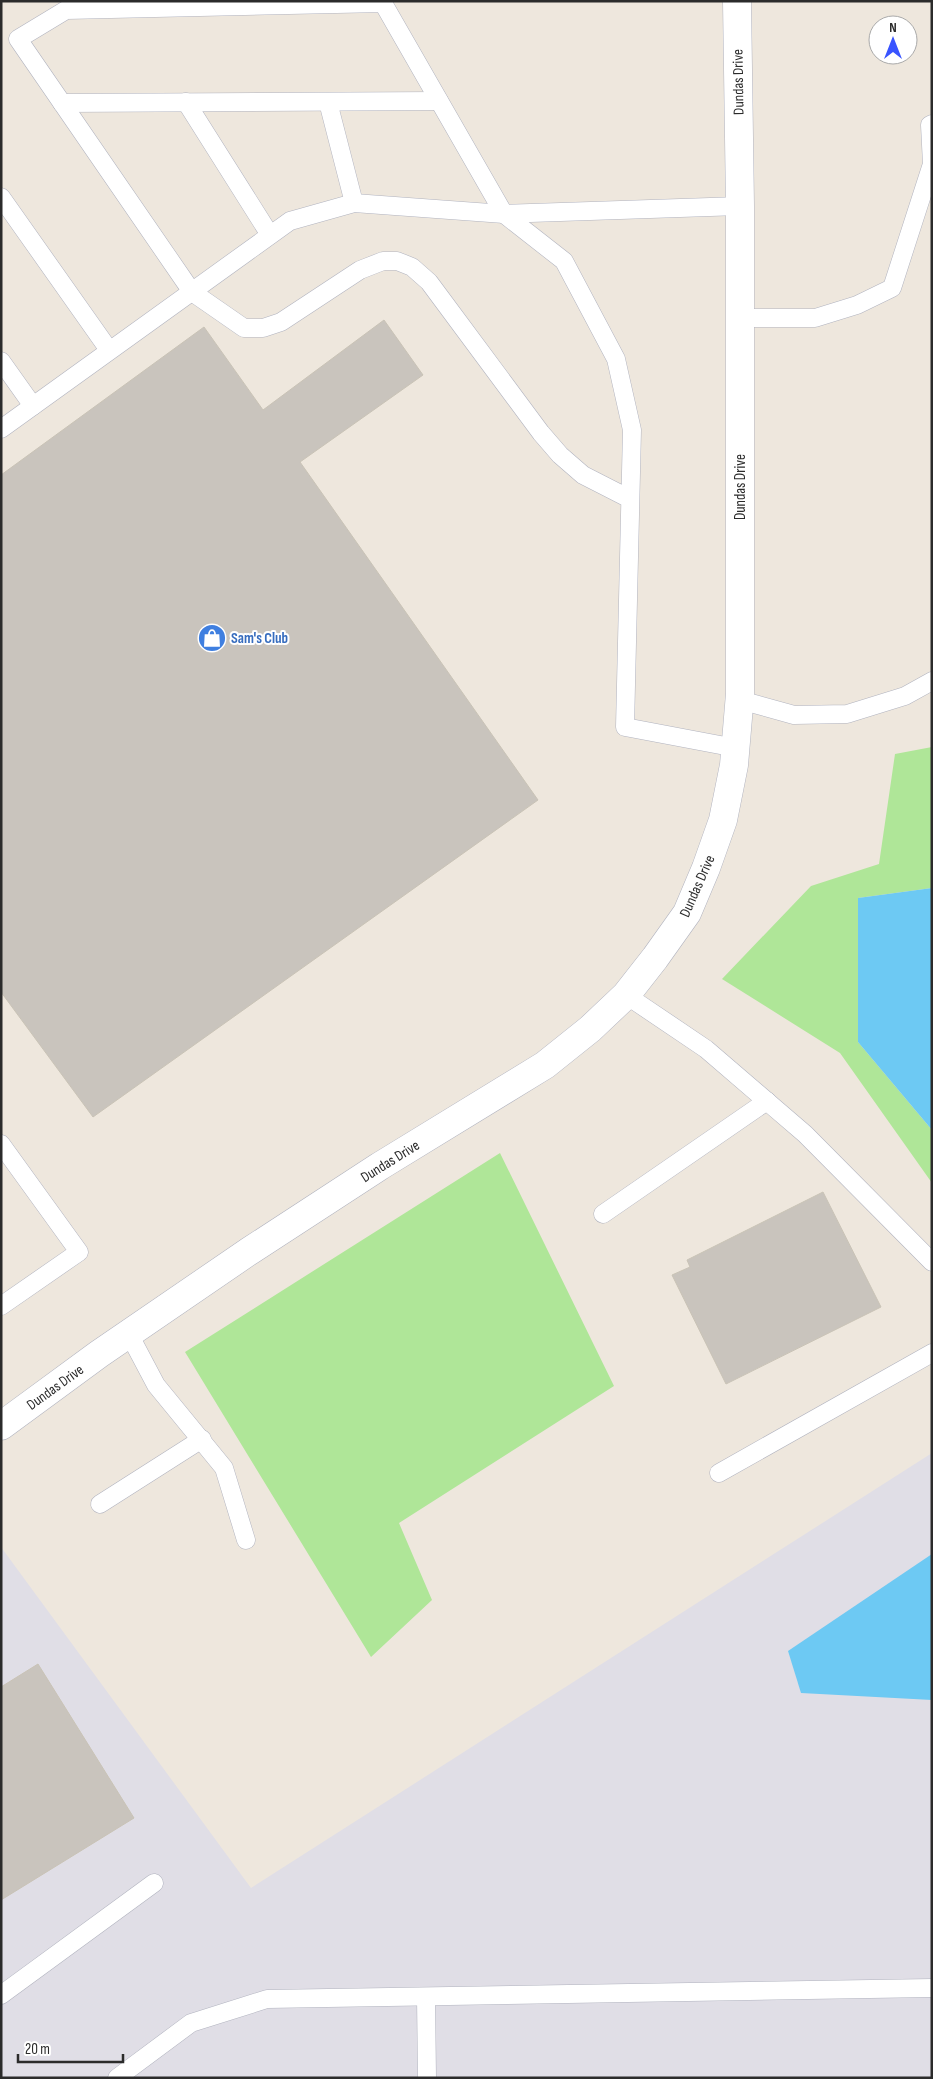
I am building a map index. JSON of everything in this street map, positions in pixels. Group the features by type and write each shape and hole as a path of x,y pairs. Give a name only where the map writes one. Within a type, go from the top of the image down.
{"street":[{"name":"Dundas Drive","path":"1,1426 248,1252 544,1065 590,1028 626,995 687,913 723,820 736,748 740,700 740,206 737,1"}],"lane":[{"path":"630,499 583,475 560,455 541,433 429,282 412,267 397,262 383,262 360,270 281,322 263,328 244,328 192,292 18,39 66,10 383,4 504,214 564,261 616,358 632,430 625,727 736,748"},
{"path":"62,104 439,100"},
{"path":"186,102 270,235"},
{"path":"328,102 354,203"},
{"path":"740,318 815,318 857,305 892,288 932,164 930,125 932,124"},
{"path":"1,197 110,350"},
{"path":"1,429 290,221 354,203 504,214 740,206"},
{"path":"1,361 33,406"},
{"path":"740,700 794,715 847,714 904,696 932,681"},
{"path":"626,995 706,1049 767,1100 805,1134 932,1262"},
{"path":"603,1214 767,1100"},
{"path":"1,1144 79,1252 1,1306"},
{"path":"129,1334 156,1385 224,1468 246,1540"},
{"path":"719,1473 932,1353"},
{"path":"100,1504 202,1439"},
{"path":"1,1995 154,1883"},
{"path":"117,2078 190,2023 266,2000 932,1988"},
{"path":"426,1997 428,2078"}],"shaded area":[{"path":"932,1453 932,2078 1,2078 1,1547 251,1888"}],"green space":[{"path":"932,747 932,888 858,898 858,1042 932,1130 932,1183 840,1053 722,979 811,886 879,864 895,754"},
{"path":"500,1153 614,1386 399,1523 432,1600 371,1657 185,1352"}],"water":[{"path":"932,888 932,1130 858,1042 858,898"},
{"path":"932,1554 932,1700 801,1693 788,1651"}],"building":[{"name":"Sam's Club","path":"384,320 423,375 300,462 538,800 93,1117 1,992 1,475 204,327 263,410"},
{"path":"823,1192 881,1307 726,1384 672,1275 690,1267 687,1260"},
{"path":"38,1664 134,1818 1,1900 1,1687"}],"place":[{"name":"Sam's Club","path":"212,638"}]}
